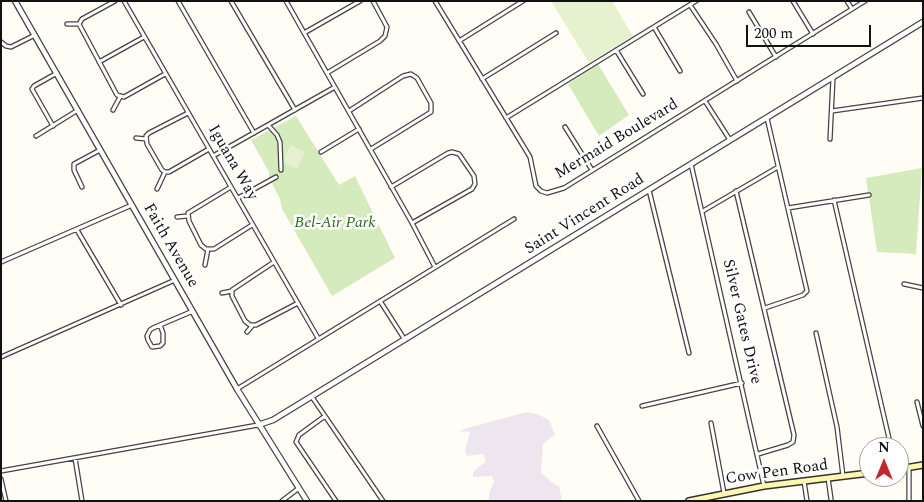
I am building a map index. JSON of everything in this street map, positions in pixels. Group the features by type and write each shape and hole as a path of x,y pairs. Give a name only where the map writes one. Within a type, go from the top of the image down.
{"main road":[{"path":"909,467 923,465"},
{"name":"Cow Pen Road","path":"689,501 764,486 859,474"}],"street":[{"name":"Faith Avenue","path":"15,1 258,425 307,501"},
{"path":"79,24 82,19 115,1"},
{"name":"Iguana Way","path":"124,1 318,338"},
{"path":"178,1 254,133"},
{"path":"231,1 295,110"},
{"path":"286,1 371,149 435,267"},
{"path":"304,33 360,1"},
{"path":"327,73 380,41 385,36 387,27 373,1"},
{"name":"Mermaid Boulevard","path":"435,1 530,157 533,163 535,184 541,191 547,193 561,190 865,1"},
{"path":"459,41 523,1"},
{"path":"506,118 696,1"},
{"path":"793,1 813,34"},
{"path":"847,1 852,9"},
{"path":"690,5 716,44 737,81"},
{"path":"749,12 776,57"},
{"name":"Saint Vincent Road","path":"258,425 273,420 312,397 923,22"},
{"path":"67,24 79,24"},
{"path":"79,24 115,92 120,97"},
{"path":"654,27 680,71"},
{"path":"482,79 556,33"},
{"path":"1,42 11,47 34,35"},
{"path":"99,62 144,37"},
{"path":"616,50 643,94"},
{"path":"53,126 32,90 34,86 57,73"},
{"path":"112,110 120,97 124,97 165,74"},
{"path":"349,112 407,75 416,77 430,100 432,107 429,113 371,149"},
{"path":"830,139 833,77"},
{"path":"213,156 335,87"},
{"path":"832,111 923,98"},
{"path":"706,101 730,140"},
{"path":"36,136 78,110"},
{"path":"165,172 147,144 146,139 149,133 188,113"},
{"path":"765,308 804,296 807,292 767,117"},
{"path":"268,125 277,135 280,142 280,170"},
{"path":"565,127 592,170"},
{"path":"320,152 359,129"},
{"path":"136,138 146,139"},
{"path":"165,172 169,172 209,149"},
{"path":"82,187 74,170 74,164 100,150"},
{"path":"391,187 451,152 459,154 474,176 475,184 472,189 412,223"},
{"name":"Silver Gates Drive","path":"691,164 764,486"},
{"path":"703,211 778,167"},
{"path":"157,189 165,172"},
{"path":"238,198 276,177"},
{"path":"187,216 191,210 231,187"},
{"path":"649,190 688,354"},
{"path":"736,191 794,435 792,442 788,445 758,454"},
{"path":"788,208 869,195"},
{"path":"834,200 889,437"},
{"path":"1,262 132,205"},
{"path":"177,217 187,216"},
{"path":"187,216 201,245 208,249 216,248 252,225"},
{"path":"237,389 514,218"},
{"path":"77,230 121,305"},
{"path":"205,266 208,249"},
{"path":"274,262 234,287 232,291 245,321 252,325 258,324 298,303"},
{"path":"1,357 175,280"},
{"path":"904,284 923,288"},
{"path":"222,292 232,291"},
{"path":"380,301 405,340"},
{"path":"160,326 163,333 163,343 160,346 152,347 148,340 148,334 151,329 193,311"},
{"path":"247,332 252,325"},
{"path":"816,333 838,427 843,476"},
{"path":"642,406 742,383"},
{"path":"312,397 383,501"},
{"path":"917,402 923,426"},
{"path":"325,416 299,435 296,442 336,501"},
{"path":"711,423 724,493"},
{"path":"1,471 258,425"},
{"path":"597,426 640,501"},
{"path":"75,458 82,501"},
{"path":"827,478 831,499"},
{"path":"1,479 6,501"},
{"path":"804,480 807,501"},
{"path":"909,487 909,501"},
{"path":"282,501 299,488"}],"shaded area":[{"path":"527,412 537,414 549,420 555,435 543,444 541,472 551,482 559,486 562,501 489,501 489,493 494,482 492,476 473,477 473,472 486,461 483,454 467,456 465,450 470,432 459,431"}],"green space":[{"path":"551,1 612,1 633,36 589,63"},
{"path":"598,64 629,115 599,136 568,84"},
{"name":"Bel-Air Park","path":"296,116 339,185 355,176 395,258 332,296 282,209 280,199 269,178 269,172 251,140"},
{"path":"291,145 305,152 297,169 282,161"},
{"path":"922,168 916,254 877,252 866,178"}]}
